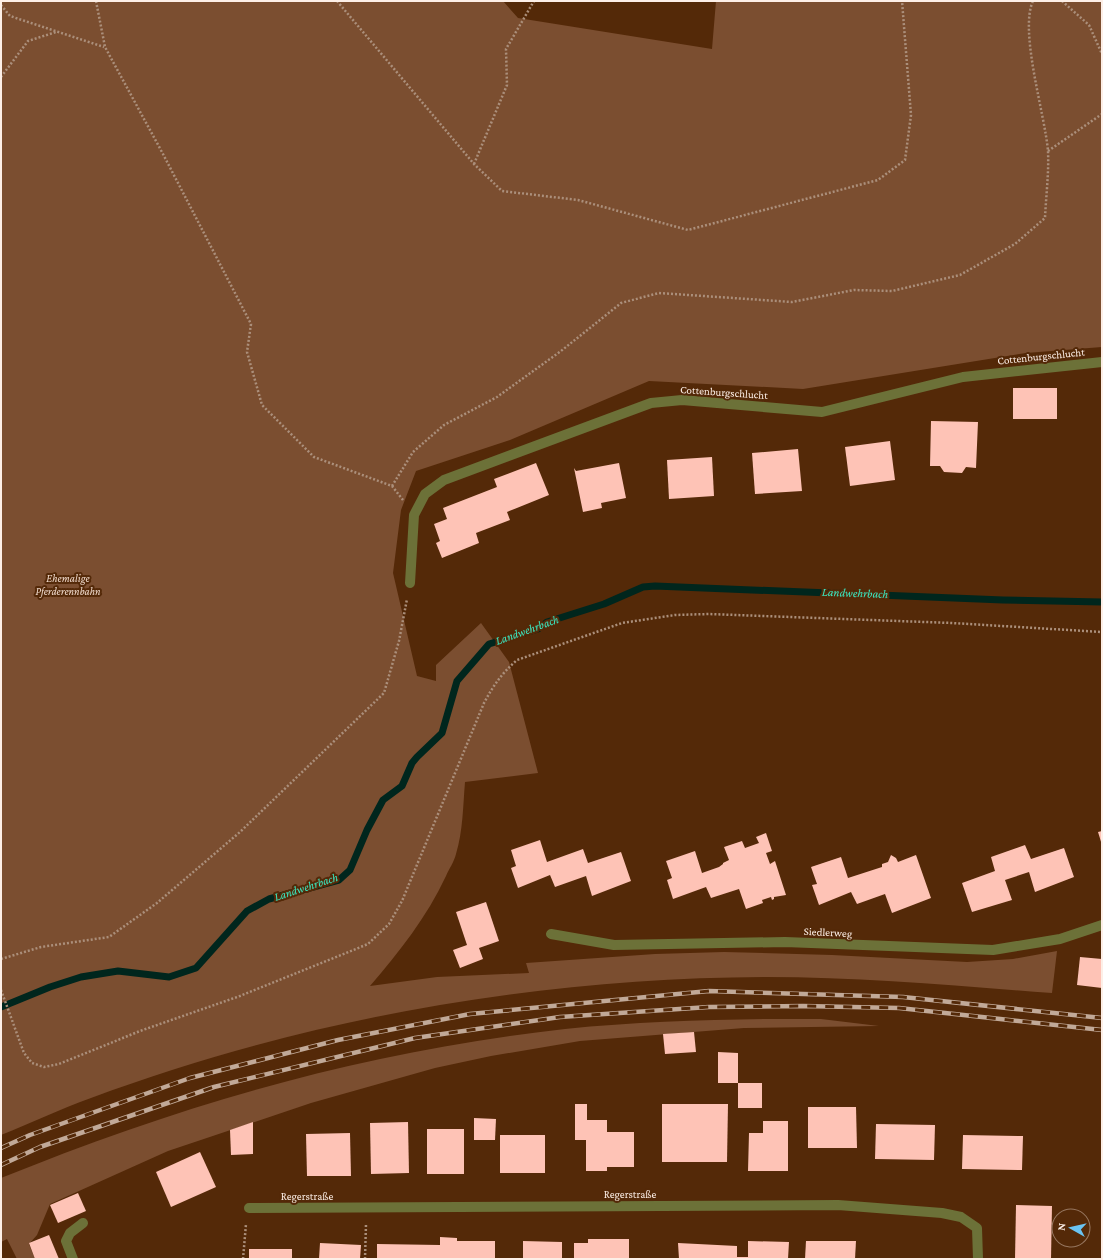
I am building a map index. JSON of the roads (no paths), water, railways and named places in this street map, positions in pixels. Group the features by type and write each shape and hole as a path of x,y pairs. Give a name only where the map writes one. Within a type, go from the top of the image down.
{"street":[{"name":"Cottenburgschlucht","path":"410,583 414,515 425,494 444,480 651,403 682,400 822,412 963,377 1102,362"},
{"name":"Siedlerweg","path":"551,934 614,945 785,942 993,950 1060,939 1102,925"},
{"name":"Regerstraße","path":"249,1208 838,1204 942,1213 961,1217 977,1228 978,1259"},
{"path":"73,1259 66,1241 70,1233 83,1223"}],"waterway":[{"name":"Landwehrbach","path":"1,1007 50,987 81,977 118,971 169,977 196,968 247,911 269,899 339,880 350,870 367,830 383,800 402,786 412,763 442,733 457,681 489,644 538,629 547,622 604,604 643,587 655,586 1003,600 1102,602"}],"railway":[{"path":"1,1148 30,1135 190,1078 338,1040 470,1014 709,991 903,997 1102,1018"},
{"path":"1,1165 40,1147 214,1087 415,1038 560,1017 709,1007 803,1006 899,1008 1102,1030"}],"park label":[{"name":"Ehemalige Pferderennbahn","path":"68,584"}]}
